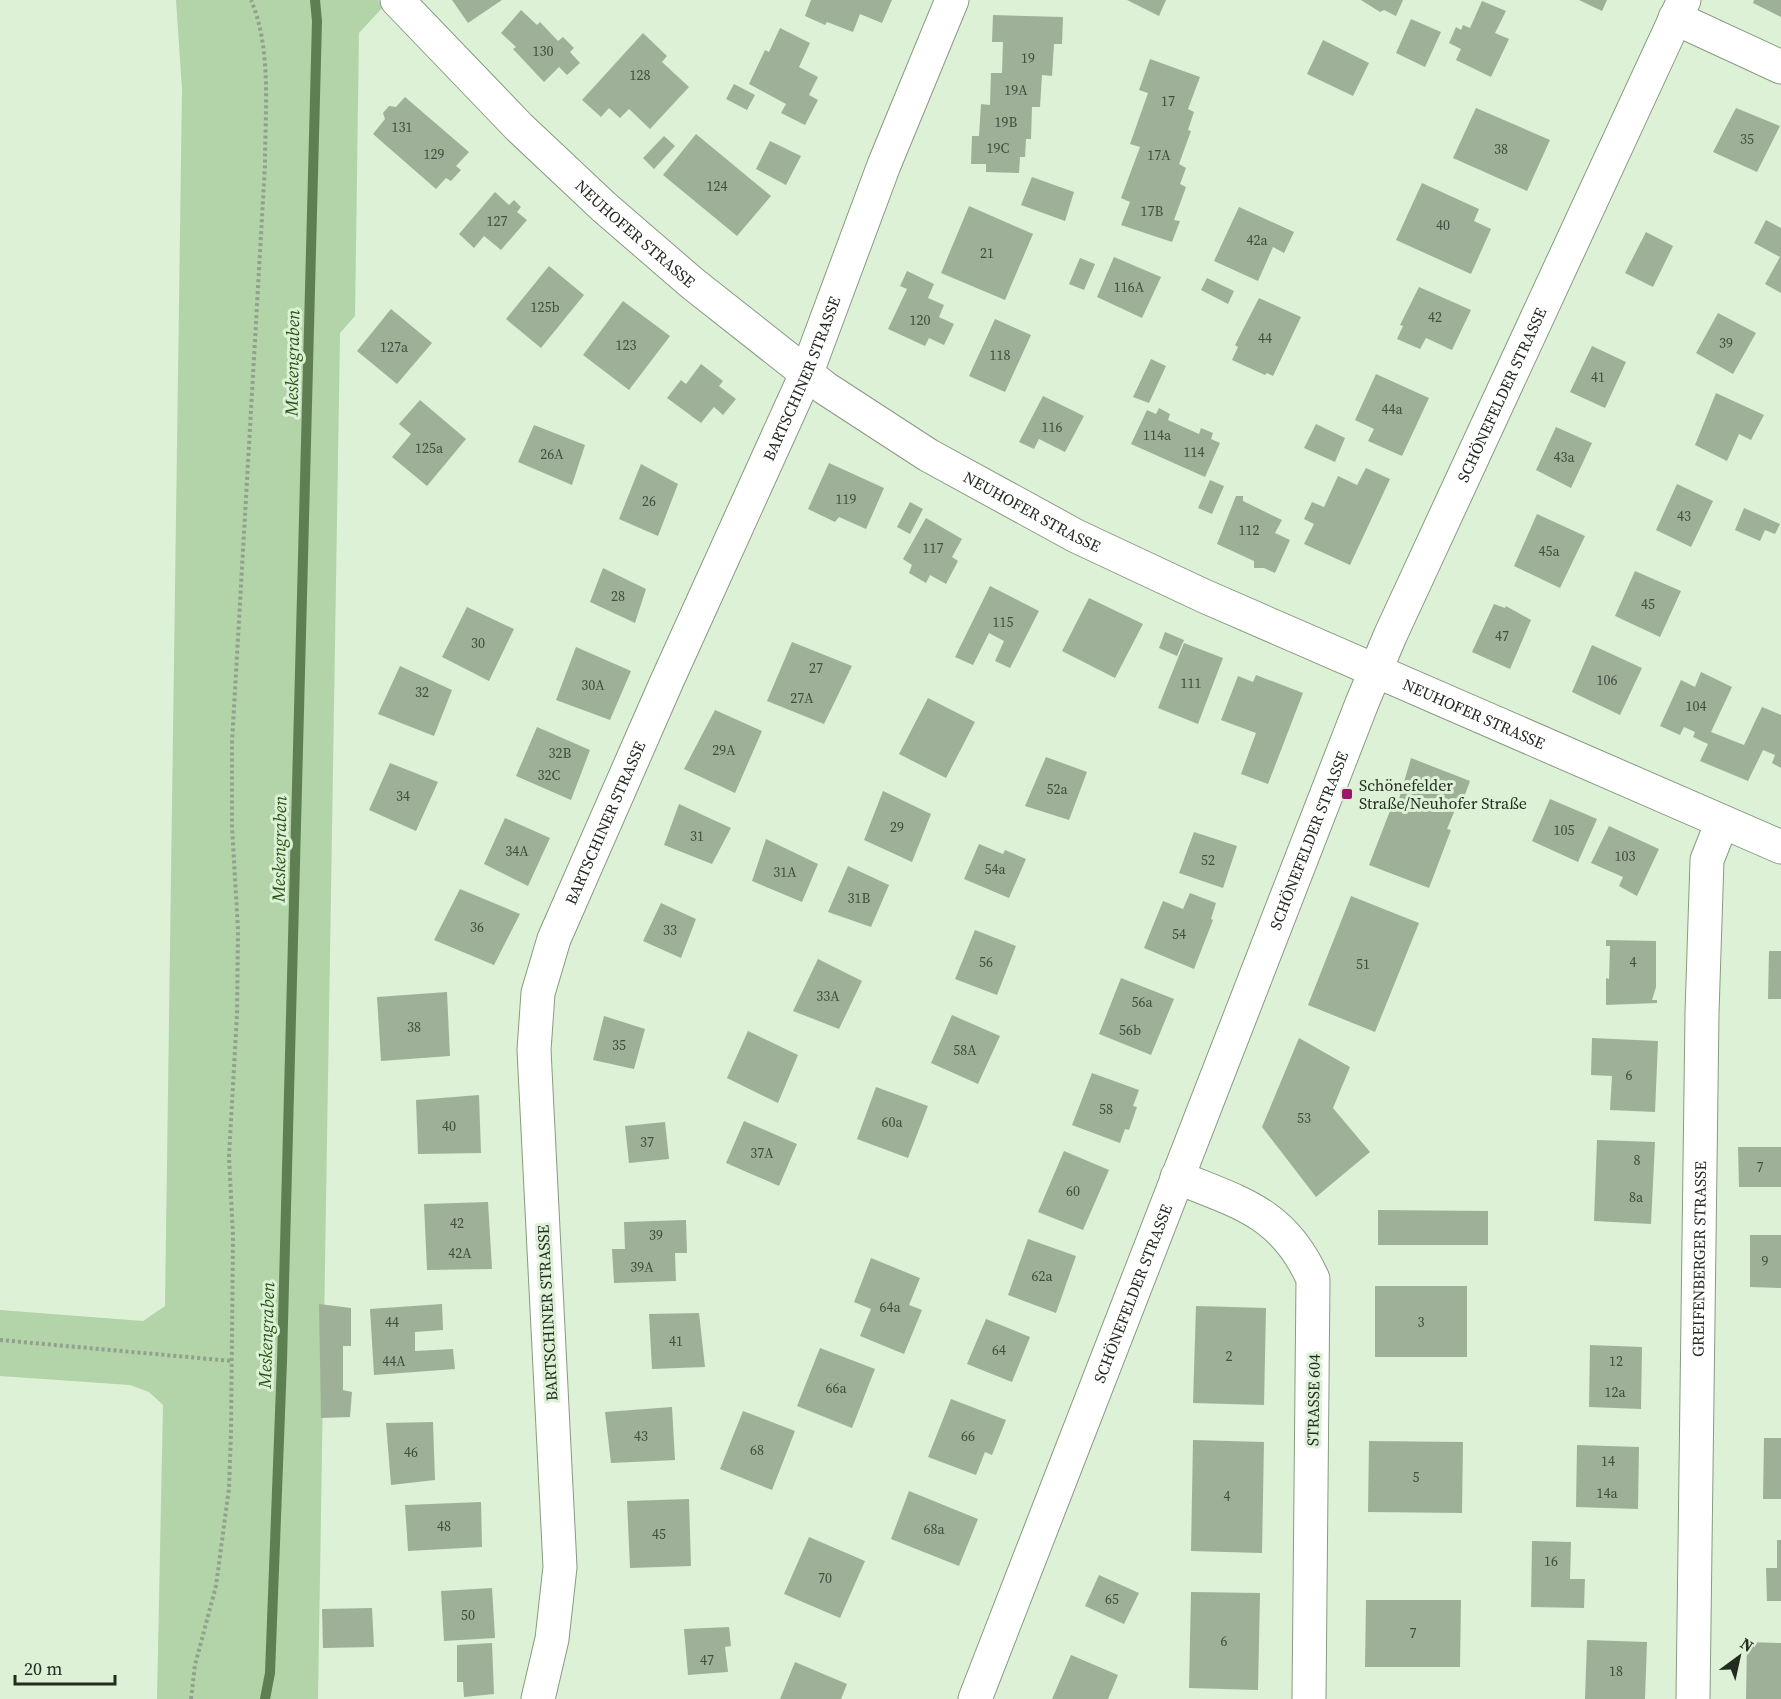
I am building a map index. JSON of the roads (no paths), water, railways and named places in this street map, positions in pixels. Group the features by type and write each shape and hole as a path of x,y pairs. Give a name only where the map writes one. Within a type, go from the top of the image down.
{"street":[{"name":"NEUHOFER STRASSE","path":"397,0 519,127 604,207 692,283 871,420 1011,502 1076,536 1376,672 1781,847"},
{"name":"BARTSCHINER STRASSE","path":"538,1699 552,1639 560,1567 535,1062 538,993 559,929 662,690 807,372 884,165 952,0"},
{"path":"1679,9 1781,67"},
{"name":"SCHÖNEFELDER STRASSE","path":"975,1699 1376,672 1679,9"},
{"name":"GREIFENBERGER STRASSE","path":"1694,1699 1701,1013 1707,860 1722,822"},
{"name":"STRASSE 604","path":"1177,1177 1252,1207 1274,1222 1291,1239 1313,1279 1309,1699"}],"waterway":[{"name":"Meskengraben","path":"265,1699 270,1673 282,1361 317,21 315,0"}],"place":[{"name":"Schönefelder Straße/Neuhofer Straße","path":"1347,794"}]}
